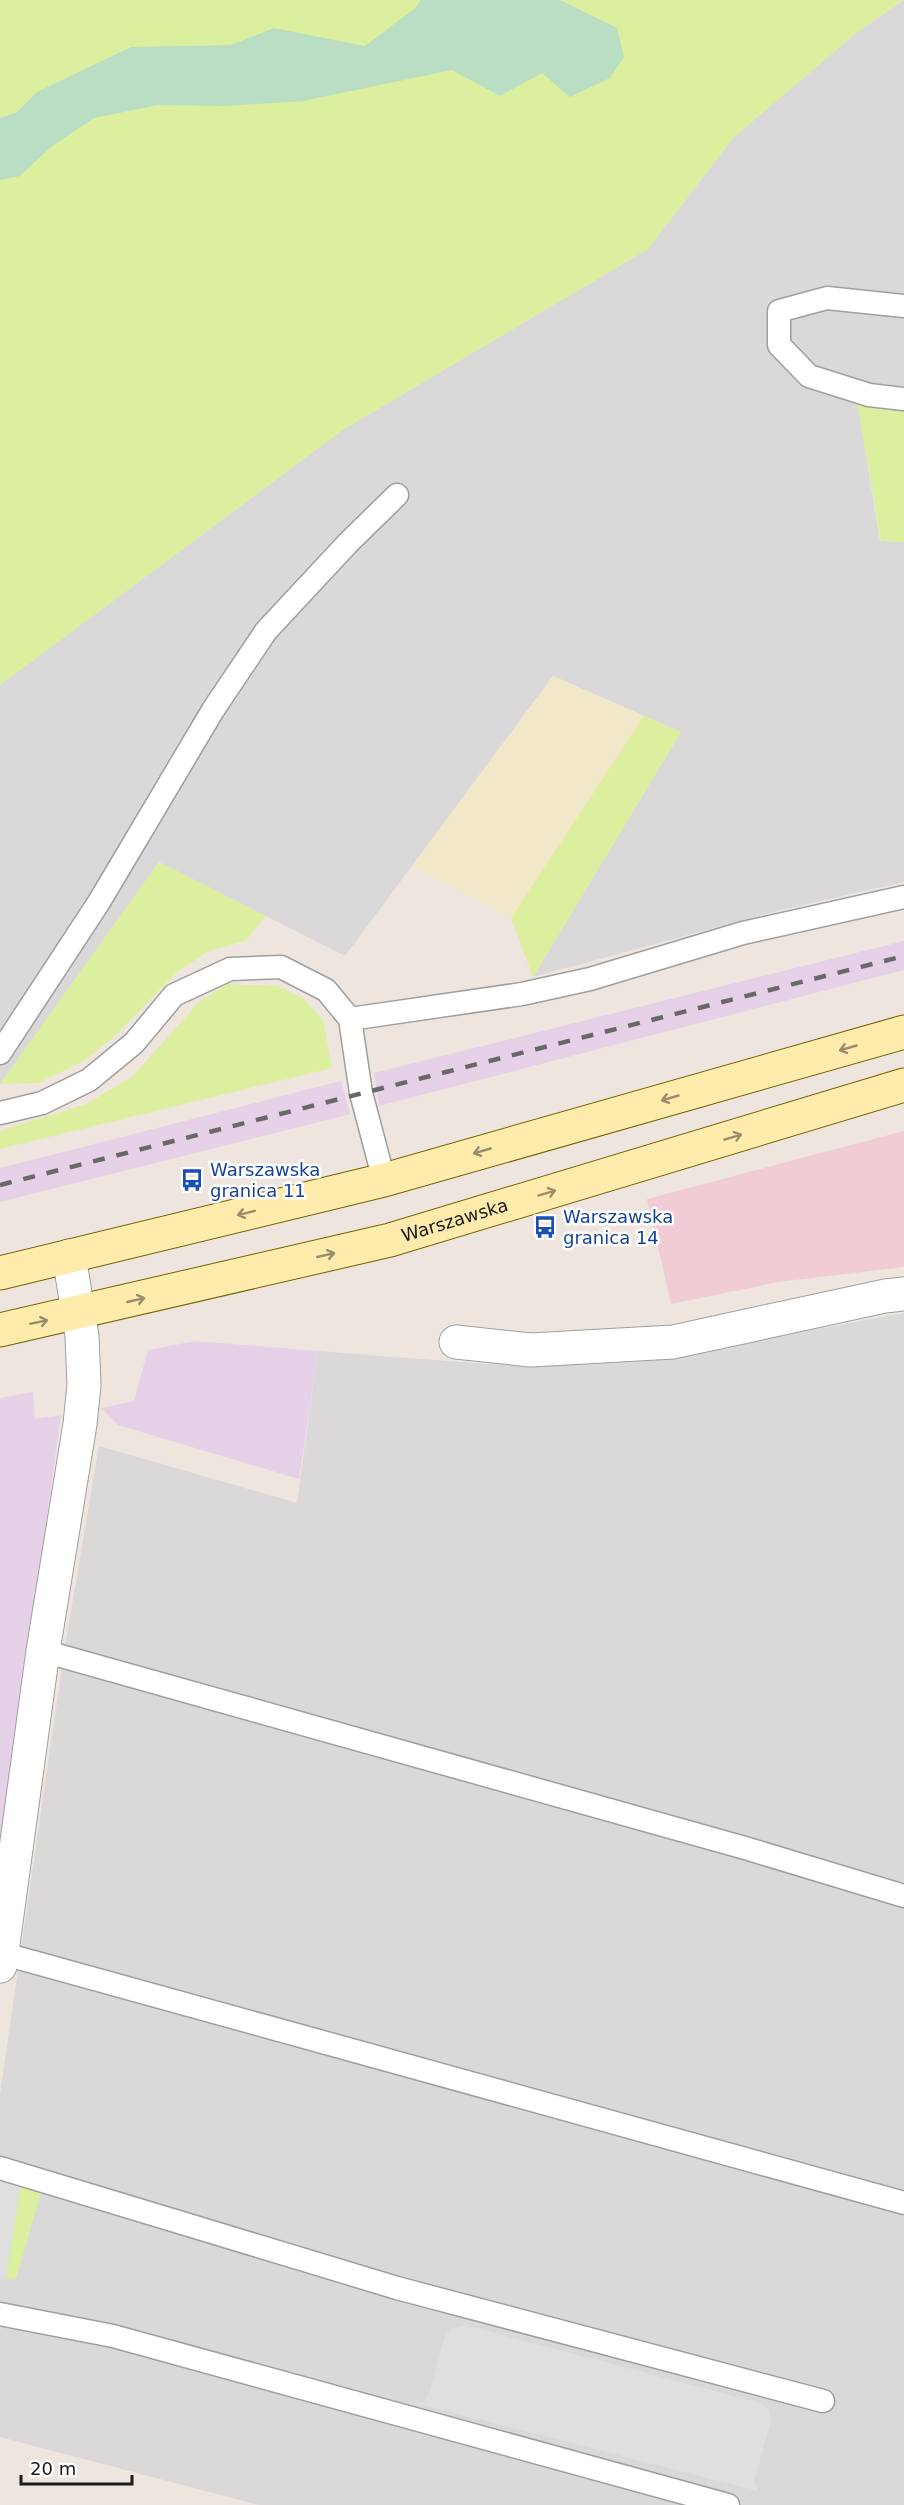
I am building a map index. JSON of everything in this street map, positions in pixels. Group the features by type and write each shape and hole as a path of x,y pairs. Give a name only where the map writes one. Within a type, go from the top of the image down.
{"main road":[{"path":"0,1273 384,1180 904,1032"},
{"name":"Warszawska","path":"0,1330 390,1240 904,1085"}],"street":[{"path":"1,1959 43,1651 80,1424 84,1385 79,1313 69,1256"},
{"path":"456,1342 531,1350 673,1342 885,1296 904,1294"}],"lane":[{"path":"904,306 827,298 779,311 779,345 809,376 869,395 904,399"},
{"path":"0,1053 99,902 213,710 266,631 348,543 397,495"},
{"path":"350,1019 522,994 590,979 743,933 904,897"},
{"path":"0,1113 42,1103 89,1080 134,1043 174,995 230,969 281,967 326,990 350,1019 361,1093 384,1180"},
{"path":"43,1651 733,1845 904,1896"},
{"path":"1,1959 904,2203"},
{"path":"0,2168 397,2288 823,2401"},
{"path":"0,2314 113,2336 728,2505"}],"shaded area":[{"path":"904,0 904,387 854,383 880,541 904,542 904,882 781,910 533,977 681,732 553,676 345,956 159,862 0,1084 0,685 344,429 648,249 733,138 856,33"},
{"path":"553,676 644,716 511,918 412,866"},
{"path":"904,941 904,970 379,1106 374,1073"},
{"path":"341,1081 350,1114 0,1202 0,1168"},
{"path":"904,1131 904,1267 778,1282 671,1304 647,1199"},
{"path":"904,1313 904,2505 259,2505 0,2437 0,2094 66,1640 99,1446 297,1503 318,1351 485,1364 608,1359 714,1348"},
{"path":"196,1341 318,1351 299,1479 118,1425 101,1408 134,1401 148,1350"},
{"path":"33,1392 35,1419 61,1415 0,1858 0,1398"},
{"path":"0,2177 21,2183 6,2278 0,2277"},
{"path":"464,2325 760,2403 769,2409 771,2421 754,2481 758,2491 413,2404 423,2402 430,2391 445,2336 452,2328"}],"green space":[{"path":"0,0 903,0 856,33 733,138 648,249 344,429 0,685"},
{"path":"421,0 560,0 617,28 624,57 610,78 570,97 542,73 500,96 452,70 303,101 225,106 158,105 94,118 51,147 20,176 0,180 0,118 17,112 37,92 131,47 231,45 274,28 365,46 415,8"},
{"path":"857,402 904,407 904,542 881,541"},
{"path":"644,716 681,732 533,977 511,918"},
{"path":"159,862 266,916 245,941 209,951 177,972 115,1036 82,1062 38,1083 0,1084"},
{"path":"227,984 277,986 303,998 323,1020 332,1068 0,1149 0,1131 86,1104 132,1077 199,1002"},
{"path":"21,2183 42,2189 16,2279 6,2278"}],"railway":[{"path":"0,1185 904,956"}],"place":[{"name":"Warszawska granica 11","path":"192,1180"},
{"name":"Warszawska granica 14","path":"545,1227"}]}
